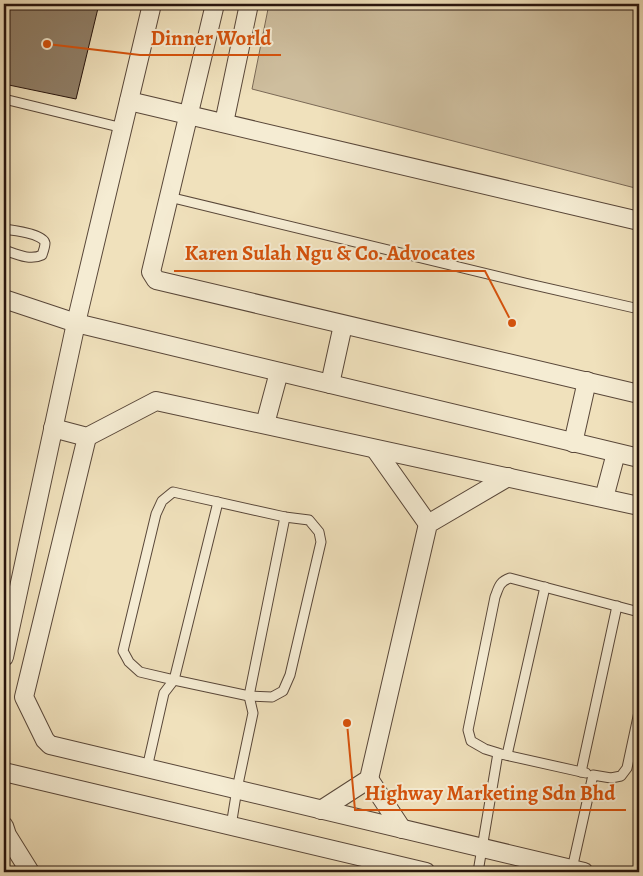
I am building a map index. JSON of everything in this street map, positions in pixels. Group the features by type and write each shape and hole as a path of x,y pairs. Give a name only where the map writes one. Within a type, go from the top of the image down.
{"street":[{"path":"4,657 76,323 152,4"},
{"path":"215,4 151,272 156,280 639,394"},
{"path":"224,123 249,4"},
{"path":"129,101 639,221"},
{"path":"4,299 76,323 639,458"},
{"path":"330,384 343,324"},
{"path":"265,424 279,372"},
{"path":"573,443 587,382"},
{"path":"54,428 87,437 156,401 639,506"},
{"path":"87,437 24,697 45,740 50,745 578,871"},
{"path":"375,449 428,524"},
{"path":"604,498 616,453"},
{"path":"322,810 369,779 428,524 508,477"},
{"path":"4,772 426,872"},
{"path":"369,779 402,829"},
{"path":"4,826 7,835 30,872"}],"lane":[{"path":"4,98 123,128"},
{"path":"169,197 526,283 639,308"},
{"path":"4,229 38,236 45,244 42,255 36,258 4,250"},
{"path":"173,492 218,502 285,518 309,520 319,532 321,542 290,675 283,691 272,697 248,696 140,672 129,662 123,651 156,514 162,501 173,492"},
{"path":"147,768 164,693 174,680 218,502"},
{"path":"231,826 253,714 248,696 285,518"},
{"path":"639,612 510,578 504,580 499,586 495,597 468,730 471,741 485,749 612,778 621,776 627,768 639,712"},
{"path":"478,872 502,754 545,587"},
{"path":"581,772 617,606"},
{"path":"578,871 593,774"}],"shaded area":[{"path":"269,4 639,4 639,189 252,89"}],"building":[{"path":"4,4 99,4 76,99 4,84"}],"place":[{"name":"Dinner World","path":"47,44"},
{"name":"Karen Sulah Ngu & Co. Advocates","path":"512,323"},
{"name":"Highway Marketing Sdn Bhd","path":"347,723"}]}
